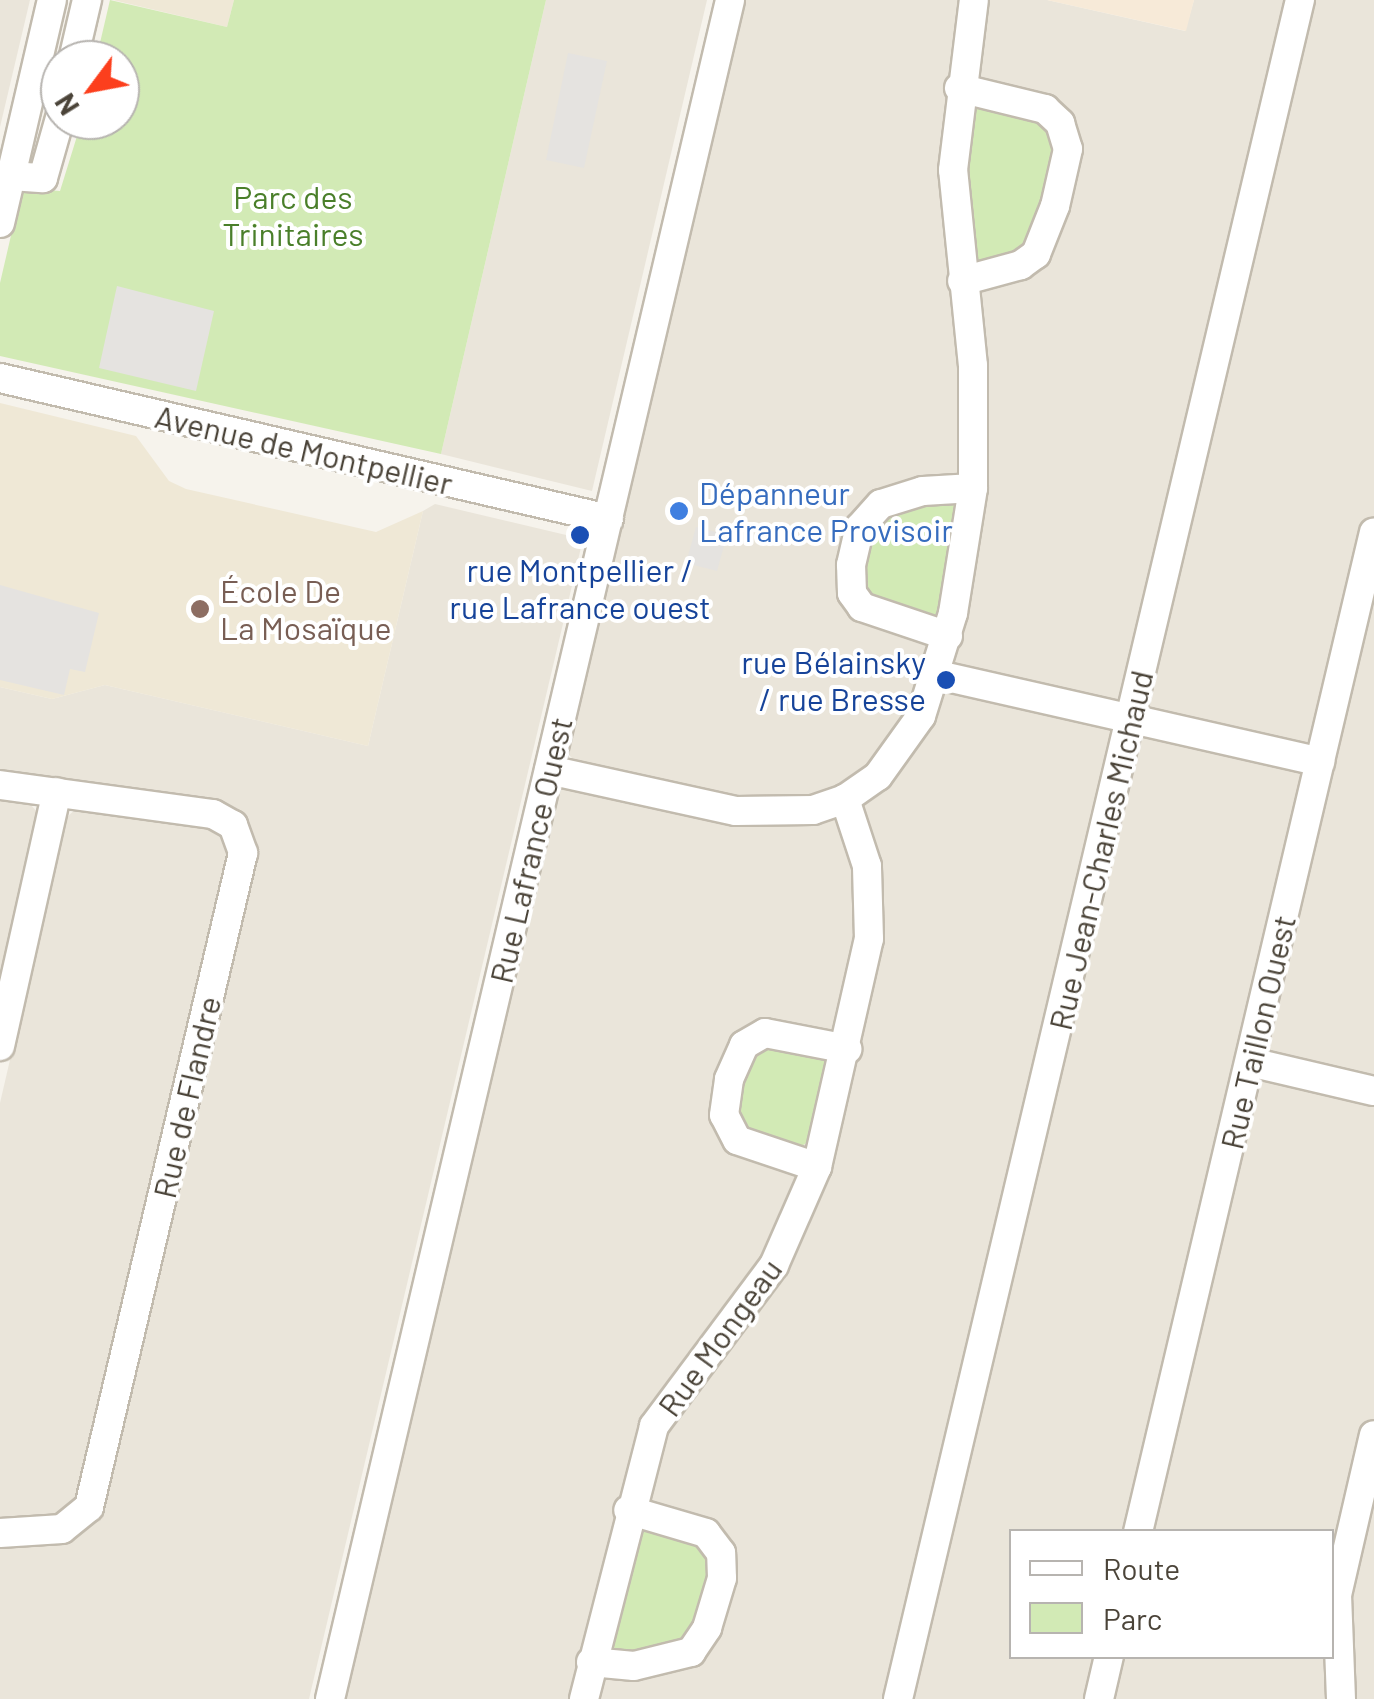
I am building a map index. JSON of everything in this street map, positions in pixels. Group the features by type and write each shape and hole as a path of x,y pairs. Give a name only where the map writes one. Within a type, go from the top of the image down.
{"street":[{"path":"0,222 52,0"},
{"path":"78,40 87,0"},
{"name":"Rue Lafrance Ouest","path":"330,1699 730,0"},
{"path":"549,770 753,814 802,812 844,800 900,750 938,675 974,488 974,396 953,194 959,88 974,0"},
{"name":"Rue Jean-Charles Michaud","path":"898,1699 1300,0"},
{"path":"959,88 1046,109 1060,123 1068,149 1056,206 1036,254 1021,266 962,281"},
{"path":"26,109 40,113"},
{"path":"11,176 43,178 54,140"},
{"name":"Avenue de Montpellier","path":"0,378 608,519"},
{"path":"948,636 862,606 851,588 854,547 863,522 881,504 924,491 974,488"},
{"name":"Rue Taillon Ouest","path":"1139,1529 1374,532"},
{"path":"938,675 1320,762"},
{"name":"Rue de Flandre","path":"0,784 218,816 237,830 243,852 89,1507 62,1529 0,1532"},
{"path":"0,1046 58,792"},
{"name":"Rue Mongeau","path":"584,1699 628,1510 660,1414 774,1265 817,1167 847,1049 870,913 862,843 844,800"},
{"path":"817,1167 737,1140 724,1115 729,1078 740,1050 765,1032 847,1049"},
{"path":"1250,1062 1374,1091"},
{"path":"1341,1699 1337,1595 1374,1435"},
{"path":"592,1662 634,1666 686,1655 707,1628 722,1578 721,1552 706,1533 628,1510"},
{"path":"1099,1699 1108,1659"}],"shaded area":[{"path":"0,0 30,0 0,127"},
{"path":"113,0 234,0 227,27"},
{"path":"546,0 707,0 592,491 441,454"},
{"path":"739,0 1047,0 1185,31 1194,0 1374,0 1374,1699 342,1699 556,789 577,763 566,752"},
{"path":"1047,0 1194,0 1186,31"},
{"path":"568,53 607,61 584,168 546,160"},
{"path":"117,286 214,311 196,391 99,368"},
{"name":"École De La Mosaïque","path":"0,403 136,436 169,481 186,489 376,532 423,511 368,746 105,685 52,699 0,687"},
{"path":"435,504 583,539 309,1699 0,1699 0,1545 75,1538 100,1514 255,844 244,818 220,803 0,771 0,687 52,699 105,685 368,746 423,511"},
{"path":"696,527 727,535 717,571 686,563"},
{"path":"0,585 99,613 85,672 70,669 64,695 0,680"},
{"path":"0,797 30,804 39,814 0,993"},
{"path":"80,805 219,829 230,848 78,1502 65,1516 0,1520 0,1103 66,818"}],"green space":[{"name":"Parc des Trinitaires","path":"110,0 227,27 234,0 546,0 441,454 0,356 0,283 22,188 60,191 76,140 140,140 140,40 101,40"},
{"path":"970,105 1047,122 1056,147 1044,212 1021,253 976,264 964,218"},
{"path":"926,500 958,502 939,613 932,619 863,592 863,551 880,517"},
{"path":"764,1042 819,1055 826,1063 811,1140 800,1147 746,1134 733,1108 742,1066"},
{"path":"647,1528 698,1539 713,1563 697,1626 682,1646 619,1654 609,1640 641,1531"}],"place":[{"name":"Dépanneur Lafrance Provisoir","path":"679,511"},
{"name":"rue Montpellier / rue Lafrance ouest","path":"580,535"},
{"name":"École De La Mosaïque","path":"200,609"},
{"name":"rue Bélainsky / rue Bresse","path":"946,680"}]}
